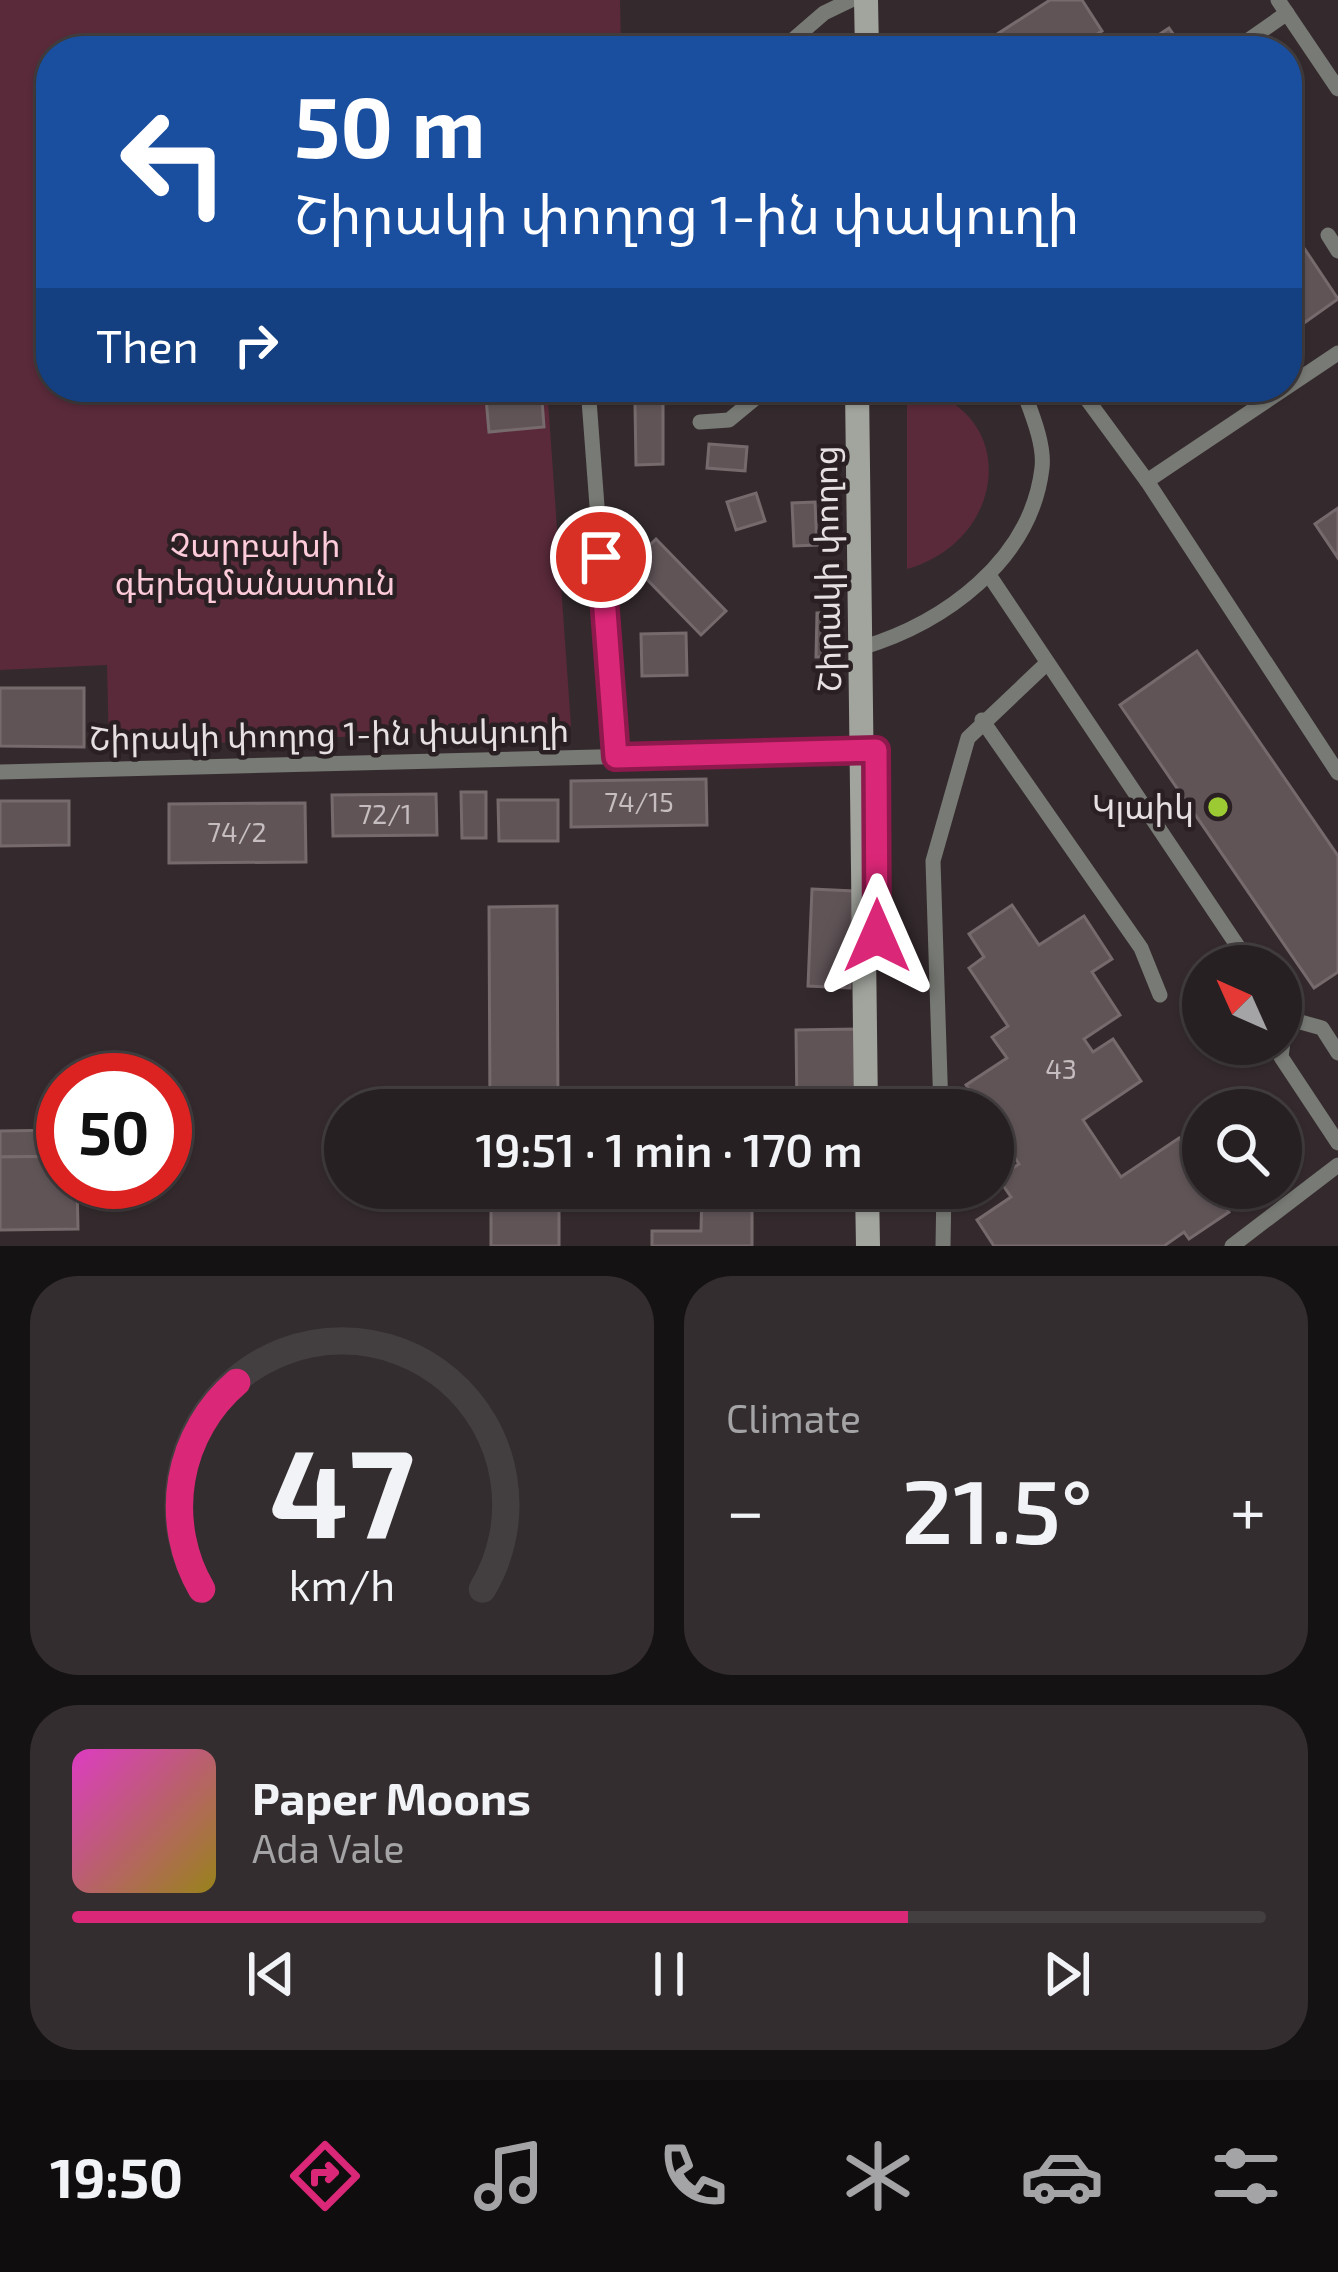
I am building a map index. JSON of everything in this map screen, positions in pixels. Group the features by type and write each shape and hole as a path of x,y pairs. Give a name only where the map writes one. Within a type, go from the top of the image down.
{"main road":[{"path":"852,0 853,36"},
{"path":"866,0 867,36"},
{"name":"Շիրակի փողոց","path":"858,402 869,646"},
{"name":"Շիրակի փողոց","path":"866,1089 872,402"},
{"name":"Շիրակի փողոց","path":"869,750 877,1089"},
{"path":"867,1209 868,1246"},
{"path":"878,1209 879,1246"}],"lane":[{"path":"798,36 824,14 852,0"},
{"path":"1249,36 1282,6 1338,89"},
{"path":"1328,235 1338,251"},
{"path":"1302,377 1338,353"},
{"path":"588,402 616,757"},
{"path":"700,422 729,420 751,402"},
{"path":"869,646 913,632 989,575 1017,542 1042,466 1026,402"},
{"path":"1089,402 1147,481 1338,772"},
{"path":"1147,481 1265,402"},
{"path":"989,575 1237,945"},
{"path":"940,1089 933,861 968,738 1046,664"},
{"path":"982,720 1141,948 1160,994"},
{"name":"Շիրակի փողոց 1-ին փակուղի","path":"0,772 869,750"},
{"path":"1302,1021 1322,1028 1338,1053"},
{"path":"1286,1065 1338,1143"},
{"path":"1232,1246 1338,1165"},
{"path":"943,1246 944,1209"}],"green space":[{"name":"Չարբախի գերեզմանատուն","path":"0,0 620,0 621,36 36,36 36,402 548,402 571,726 109,748 107,665 0,670"},
{"path":"907,402 949,402 969,418 984,443 989,472 983,502 967,530 942,553 907,569"}],"building":[{"path":"1050,0 1082,0 1102,31 1094,36 994,36"},
{"path":"1302,249 1338,299 1302,324"},
{"path":"486,402 542,402 544,427 489,432"},
{"path":"635,403 663,403 663,464 636,465"},
{"path":"709,444 747,447 745,471 707,468"},
{"path":"756,493 765,521 736,530 727,502"},
{"path":"815,502 817,545 794,546 792,503"},
{"path":"1338,508 1338,558 1315,524"},
{"path":"656,539 726,611 701,635 631,563"},
{"path":"817,613 831,613 831,657 816,657"},
{"path":"686,633 687,675 642,676 641,634"},
{"path":"1197,651 1338,856 1338,972 1314,988 1302,970 1302,945 1285,945 1120,705"},
{"path":"0,688 84,688 84,747 0,746"},
{"path":"706,779 707,825 571,827 571,781"},
{"path":"461,792 486,792 486,838 462,838"},
{"path":"436,794 437,835 333,836 332,795"},
{"path":"498,800 558,800 558,841 499,841"},
{"path":"0,801 69,801 69,845 0,846"},
{"path":"305,803 306,862 169,863 169,804"},
{"path":"812,889 853,891 850,988 808,986"},
{"path":"1012,905 1039,945 1084,916 1112,959 1092,972 1120,1015 1084,1039 1093,1052 1113,1039 1141,1081 1083,1120 1121,1177 1179,1138 1182,1209 1229,1212 1189,1239 1184,1232 1164,1246 994,1246 977,1220 993,1209 1014,1209 1014,1167 1019,1164 1014,1156 1014,1089 969,1089 966,1085 1007,1058 992,1037 1008,1026 969,968 984,957 969,934"},
{"path":"557,906 558,1089 490,1089 489,907"},
{"path":"857,1029 858,1089 797,1089 796,1030"},
{"path":"36,1130 36,1156 0,1157 0,1131"},
{"path":"36,1156 36,1209 78,1209 78,1229 0,1230 0,1157"},
{"path":"491,1209 559,1209 559,1246 491,1246"},
{"path":"702,1209 752,1209 752,1246 652,1246 652,1231 701,1231"}],"place":[{"name":"Կլաիկ","path":"1218,807"}],"route":[{"path":"601,557 616,757 876,750 877,936"}]}
